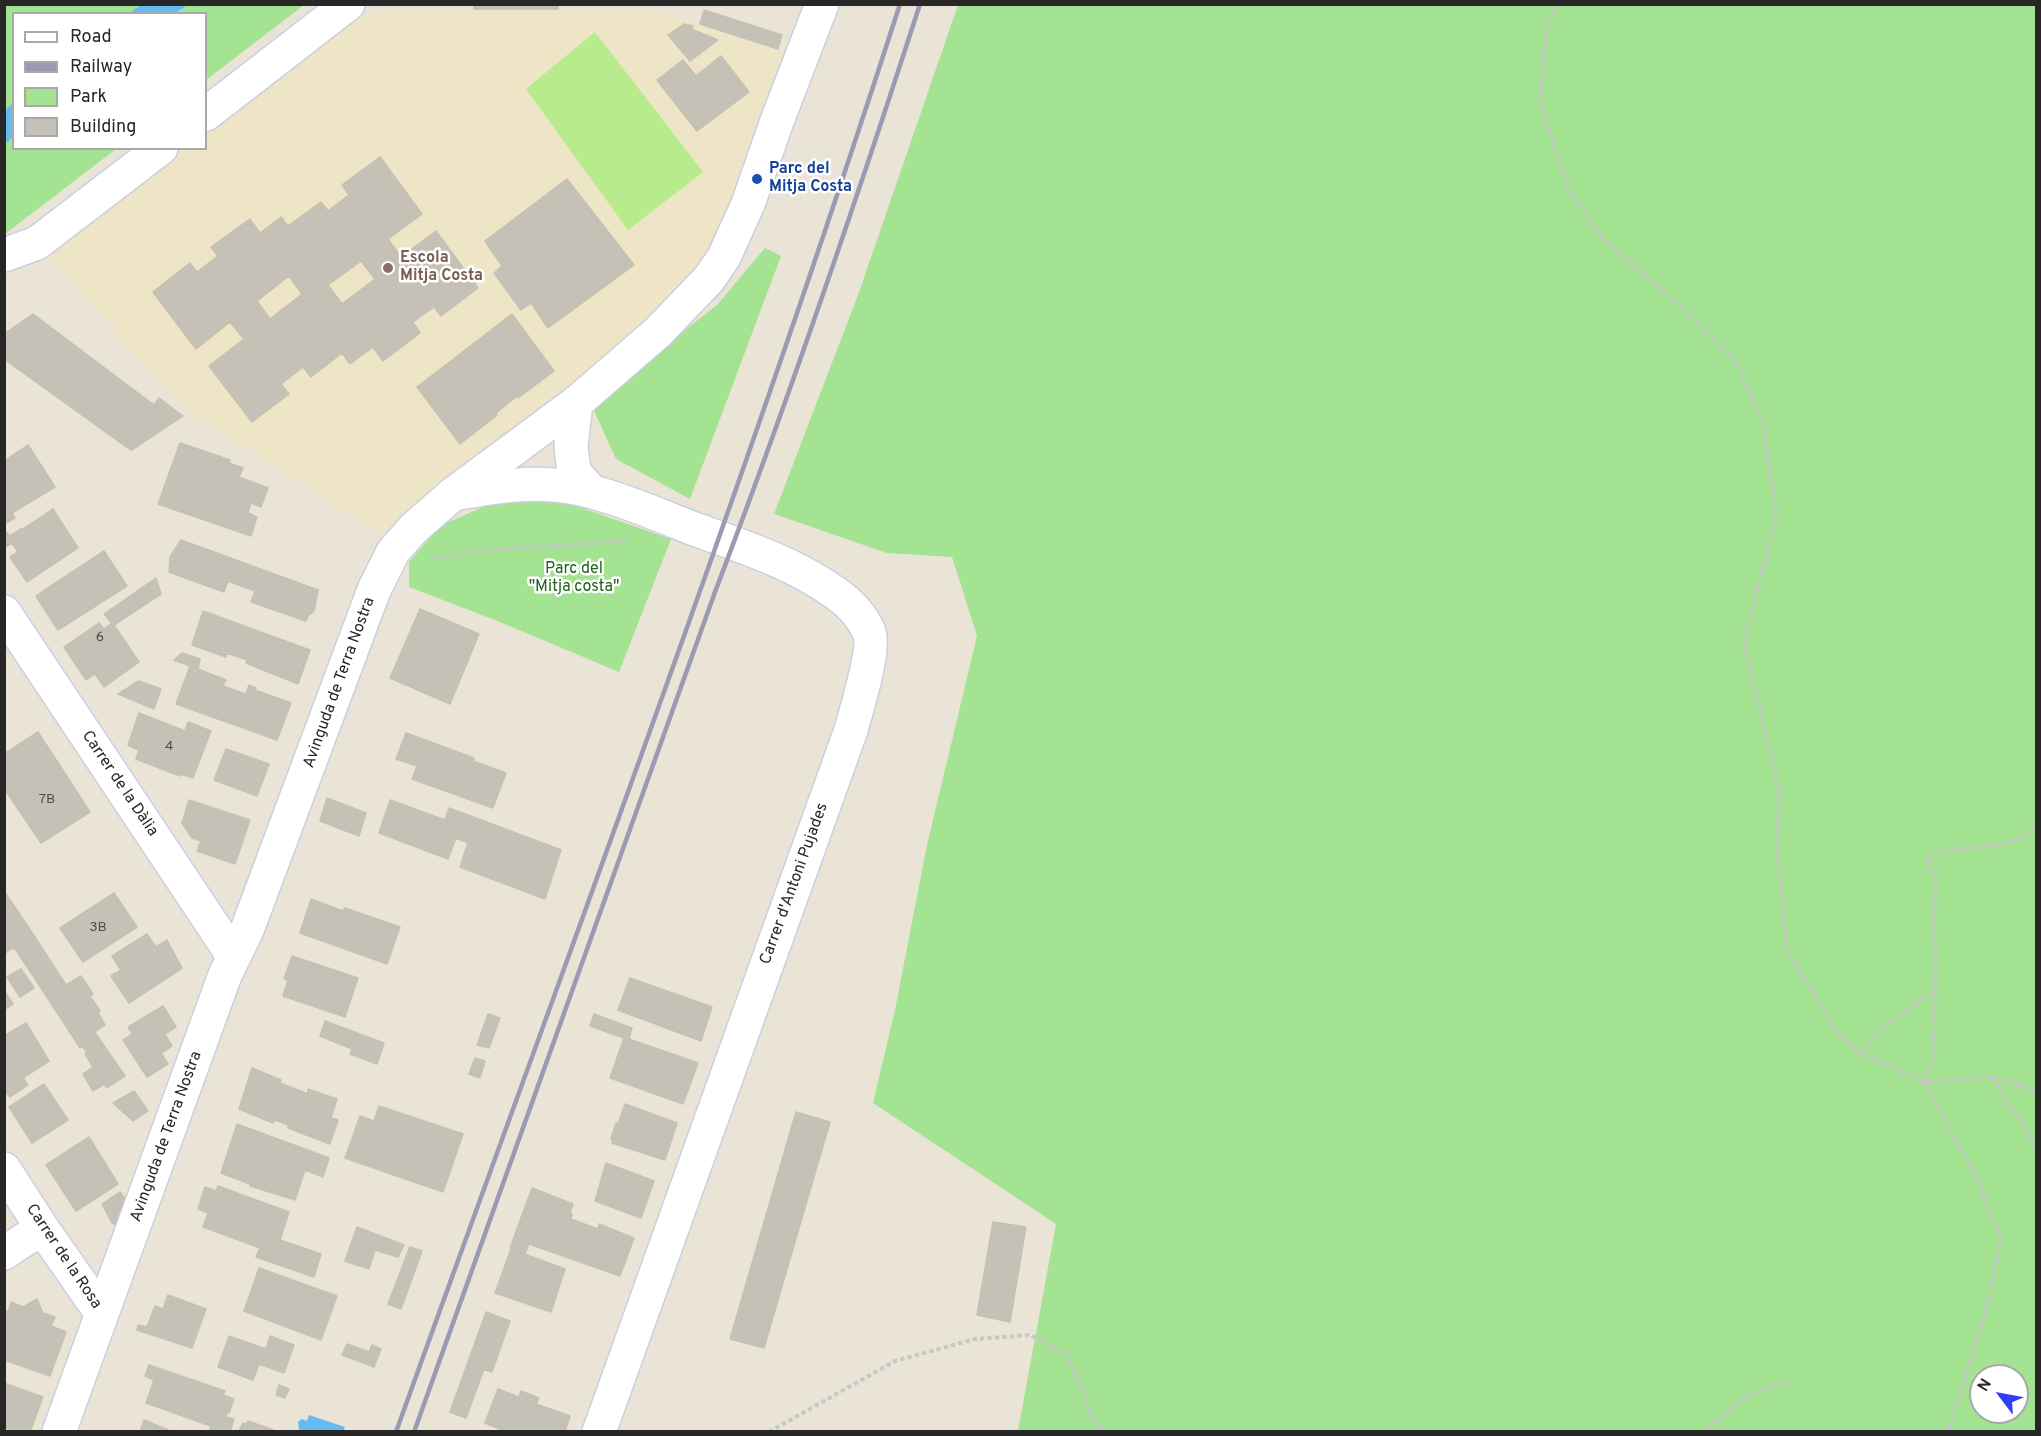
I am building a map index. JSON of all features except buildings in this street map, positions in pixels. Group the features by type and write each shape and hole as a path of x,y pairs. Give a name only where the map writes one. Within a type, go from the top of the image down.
{"street":[{"path":"207,113 348,4"},
{"name":"Avinguda de Terra Nostra","path":"59,1431 234,957 247,930 382,571 393,552 413,529 453,494 576,403 658,332 709,279 724,257 748,204 822,4"},
{"path":"4,255 37,243 158,150"},
{"path":"576,403 571,446 574,472 592,492"},
{"name":"Carrer d'Antoni Pujades","path":"453,494 513,484 556,485 592,492 761,553 809,576 835,592 855,610 871,635 867,676 851,730 599,1431"},
{"name":"Carrer de la Dàlia","path":"4,612 234,957"},
{"name":"Carrer de la Rosa","path":"4,1169 102,1314"},
{"path":"4,1253 42,1228"}],"path":[{"path":"1557,4 1546,31 1540,101 1568,188 1603,239 1666,292 1737,363 1764,424 1776,516 1744,640 1779,790 1778,855 1787,949 1835,1030 1860,1053 1924,1082 1992,1077 2037,1090"},
{"path":"431,558 488,550 638,540"},
{"path":"1924,1082 1934,1058 1935,942 1932,927 1937,891 1936,874 1928,868 1930,855 1938,852 1975,849 2023,837 2037,826"},
{"path":"1860,1053 1880,1029 1894,1017 1935,993"},
{"path":"1992,1077 2037,1144"},
{"path":"1924,1082 1975,1174 2001,1240 1985,1314 1948,1431"},
{"path":"769,1431 895,1362 975,1339 1030,1335 1066,1354 1081,1384 1092,1421 1108,1431"},
{"path":"1703,1431 1748,1395 1791,1380"}],"shaded area":[{"name":"Escola Mitja Costa","path":"653,10 801,59 724,257 413,529 375,532 182,406 37,243 160,150 207,150 207,113 338,13"}],"green space":[{"path":"8,4 141,5 130,12 12,12 12,104 5,110 5,7"},
{"path":"188,5 304,5 207,79 207,12 179,12"},
{"path":"958,5 2036,5 2036,1431 1018,1431 1056,1224 873,1103 895,1010 927,845 977,636 952,557 887,553 774,514 858,295"},
{"path":"595,32 703,172 628,230 526,89"},
{"path":"12,138 12,150 115,150 5,234 5,144"},
{"path":"765,248 781,256 690,499 616,459 591,404 717,305"},
{"name":"Parc del \"Mitja costa\"","path":"550,497 671,539 619,672 409,587 409,562 440,526 485,506"}],"water":[{"path":"141,4 188,5 178,12 130,12"},
{"path":"12,104 12,138 5,144 5,110"},
{"path":"309,1415 345,1427 343,1431 303,1432 299,1430 298,1422 302,1419 307,1421"}],"railway":[{"path":"396,1432 718,542 900,4"},
{"path":"414,1432 715,592 796,373 920,4"}],"place":[{"name":"Parc del Mitja Costa","path":"757,179"},
{"name":"Escola Mitja Costa","path":"388,268"}]}
